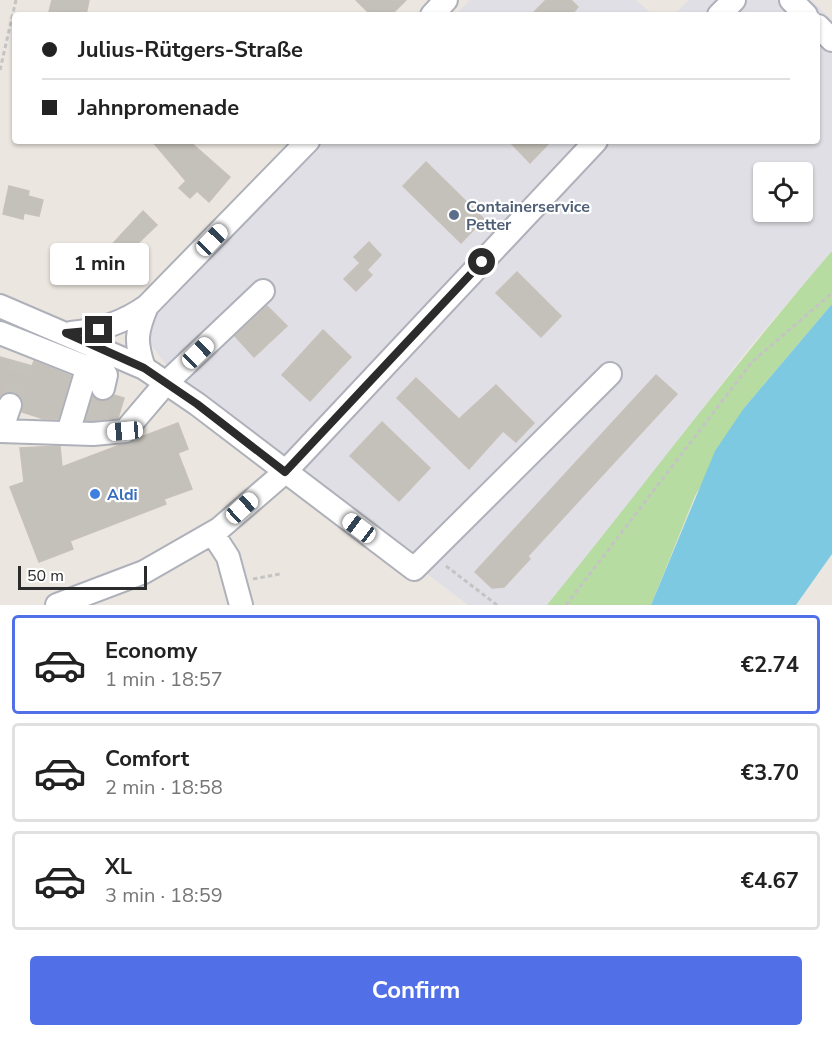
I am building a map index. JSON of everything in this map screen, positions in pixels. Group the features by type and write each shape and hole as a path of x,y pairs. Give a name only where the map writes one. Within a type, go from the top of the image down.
{"street":[{"path":"435,12 446,0"},
{"path":"722,12 734,0"},
{"path":"790,0 803,12"},
{"path":"820,28 832,40"},
{"path":"66,333 99,330 128,320 147,306 305,144"},
{"path":"57,605 144,572 213,534 285,472 593,144"},
{"path":"10,405 1,431 68,433 92,428 125,431 165,384 263,291"},
{"path":"144,368 137,349 137,328 147,306"},
{"path":"5,308 144,368 197,404 285,472 421,563 610,374"},
{"path":"5,308 11,345 88,366 106,375 103,388"},
{"path":"68,433 88,366"},
{"path":"213,534 228,557 241,605"}],"path":[{"path":"0,70 12,18"},
{"path":"566,605 752,362 832,293"},
{"path":"421,563 458,574 497,605"},
{"path":"245,580 280,574"}],"shaded area":[{"path":"470,0 636,0 650,12 458,12"},
{"path":"689,0 811,0 832,20 832,251 748,349 656,471 547,605 468,605 185,389 139,329 151,309 321,144 820,144 820,12 677,12"}],"green space":[{"path":"832,251 832,304 744,408 695,496 651,605 547,605 759,338"}],"water":[{"path":"832,304 832,554 796,605 651,605 715,451 744,408"}],"building":[{"path":"52,0 89,0 87,12 49,12"},
{"path":"356,0 406,0 394,12 368,12"},
{"path":"546,0 571,0 578,7 574,12 534,12"},
{"path":"155,144 192,144 230,177 209,202 197,191 190,198 179,188 186,181"},
{"path":"512,144 548,144 530,163"},
{"path":"426,162 484,219 461,243 403,186"},
{"path":"9,186 29,191 28,196 43,200 39,216 24,213 23,219 3,214"},
{"path":"143,211 157,225 134,247 148,261 128,282 114,267 118,263 106,251"},
{"path":"369,242 381,255 367,270 372,275 356,291 344,279 360,263 354,257"},
{"path":"517,272 561,316 541,337 496,293"},
{"path":"267,306 287,326 254,357 235,336"},
{"path":"323,330 351,357 310,401 282,375"},
{"path":"0,357 32,366 34,361 71,376 58,419 44,419 22,412 23,402 15,393 7,392 0,396"},
{"path":"656,375 677,394 528,556 530,559 504,587 492,588 475,572"},
{"path":"416,378 459,419 496,385 534,423 516,442 503,431 469,469 397,398"},
{"path":"114,395 124,398 118,418 86,420 93,397 106,401"},
{"path":"382,422 430,468 399,501 350,456"},
{"name":"Aldi","path":"178,423 188,449 178,453 192,489 164,499 166,504 70,541 73,549 39,562 10,487 24,482 20,448 60,446 62,467"}],"tunnel":[{"path":"10,405 22,363"},
{"path":"94,423 103,388"}],"place":[{"name":"Containerservice Petter","path":"454,215"},
{"name":"Aldi","path":"95,494"}],"route":[{"path":"99,330 66,333 144,368 197,404 285,472 482,262"}]}
